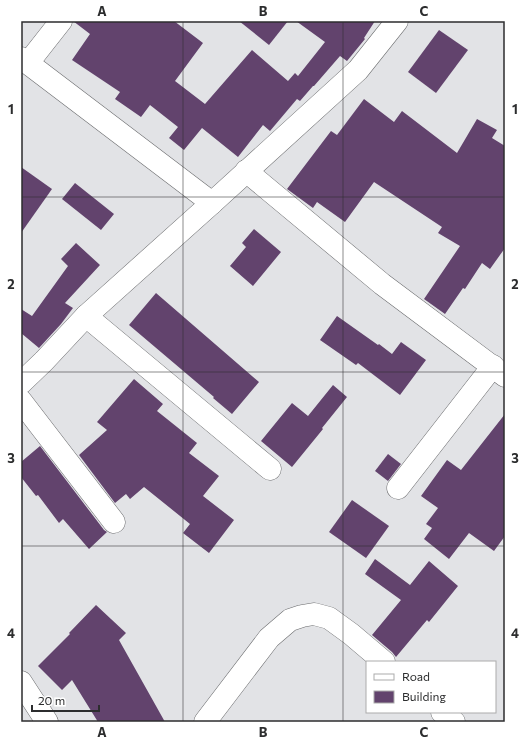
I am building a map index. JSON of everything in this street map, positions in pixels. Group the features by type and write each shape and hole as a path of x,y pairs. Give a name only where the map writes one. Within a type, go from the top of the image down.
{"street":[{"path":"61,21 24,60 212,203"},
{"path":"21,383 86,316 358,70 397,21"},
{"path":"246,171 382,284 499,371 398,488"},
{"path":"86,316 270,469"},
{"path":"21,401 114,522"},
{"path":"205,722 269,638 290,620 314,614 329,618 351,634 383,661"},
{"path":"21,682 47,722"},
{"path":"443,713 454,722"}],"building":[{"path":"73,21 174,21 203,43 175,81 205,104 252,50 288,81 295,73 298,76 325,42 296,21 375,21 364,38 365,39 347,61 340,56 300,101 297,99 270,131 263,125 238,157 202,128 184,150 169,138 178,127 150,105 141,117 115,99 120,92 72,60 90,34"},
{"path":"239,21 288,21 269,45"},
{"path":"439,30 468,50 436,93 408,72"},
{"path":"364,99 394,122 402,111 457,153 477,119 497,130 492,138 505,146 505,248 490,269 482,263 465,289 463,288 445,314 424,299 460,246 438,233 442,227 374,182 345,222 317,202 313,208 287,189 331,131 337,135"},
{"path":"21,167 52,189 21,233"},
{"path":"75,183 114,214 101,230 62,199"},
{"path":"254,229 281,252 253,286 230,266 246,247 242,243"},
{"path":"76,243 100,265 65,303 73,308 61,324 39,348 21,333 21,309 32,316 68,266 61,259"},
{"path":"156,293 259,382 232,414 129,325"},
{"path":"337,316 392,354 401,342 426,360 400,395 358,363 356,365 320,340"},
{"path":"134,379 163,404 157,411 197,443 189,453 219,476 203,496 234,520 209,553 183,533 190,524 144,487 130,499 126,494 115,503 79,455 107,430 97,422"},
{"path":"333,385 347,397 292,467 261,441 292,403 308,416"},
{"path":"505,414 505,536 494,551 469,533 449,559 424,539 432,528 426,524 438,508 421,496 447,460 461,470"},
{"path":"40,446 107,532 89,549 63,519 59,523 38,495 36,496 21,477 21,462"},
{"path":"388,454 401,464 388,481 375,471"},
{"path":"352,500 389,526 366,558 329,532"},
{"path":"375,559 410,585 429,561 458,586 429,622 427,620 396,657 372,635 401,600 365,574"},
{"path":"96,605 126,633 119,640 165,722 98,722 72,680 62,690 38,666"}]}
